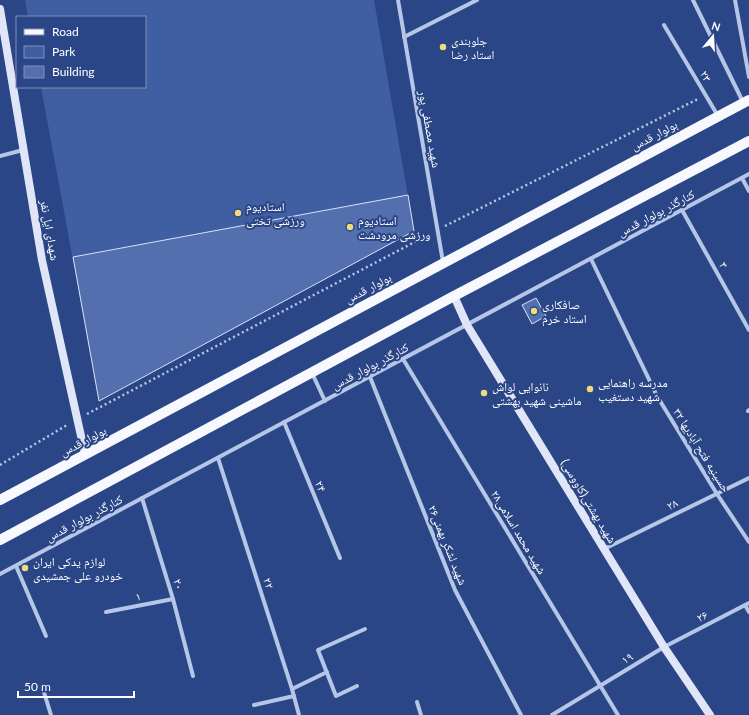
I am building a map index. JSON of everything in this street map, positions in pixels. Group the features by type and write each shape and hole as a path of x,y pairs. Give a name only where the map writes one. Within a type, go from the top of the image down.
{"main road":[{"name":"بولوار قدس","path":"0,500 746,101"},
{"path":"0,540 454,296 749,141"}],"street":[{"name":"شهید مصطفی پور","path":"398,0 443,262"},
{"path":"404,36 477,0"},
{"path":"693,0 746,101"},
{"path":"735,0 749,77"},
{"name":"شهدای ایل نفر","path":"0,9 1,23 42,260 85,454"},
{"name":"۲۳","path":"664,25 718,116"},
{"path":"0,156 24,150"},
{"name":"کنارگذر بولوار قدس","path":"0,574 749,174"},
{"path":"742,178 749,191"},
{"name":"۳","path":"682,210 749,330"},
{"name":"حسینیه فتح آبادیها ۳۲","path":"591,259 657,396 717,494 749,542"},
{"name":"شهید بهشتی(کاووسی)","path":"454,296 467,325 664,647 710,715"},
{"name":"شهید محمد اسلامی۲۸","path":"403,359 618,715"},
{"path":"312,372 325,401"},
{"name":"شهید لشکر بهمنی۲۶","path":"370,377 455,590 521,715"},
{"name":"۲۴","path":"284,422 340,558"},
{"name":"۲۲","path":"218,458 299,715"},
{"name":"۲۸","path":"604,549 749,478"},
{"name":"۲۰","path":"142,498 173,599 193,676"},
{"path":"16,566 46,636"},
{"name":"۱","path":"106,612 173,599"},
{"path":"747,604 749,612"},
{"name":"۲۶","path":"664,647 747,604"},
{"path":"357,686 336,696 318,650 365,629"},
{"name":"۱۹","path":"552,715 664,647"},
{"path":"292,689 327,672"},
{"path":"43,689 50,715"},
{"path":"254,705 294,696"},
{"path":"417,702 421,715"}],"path":[{"path":"0,465 77,419 437,230 466,217 706,96"}],"green space":[{"name":"استادیوم ورزشی تختی","path":"25,0 374,0 414,231 99,401 41,88 146,88 146,16 28,16"}],"building":[{"path":"408,195 414,231 99,401 73,257"},
{"name":"صافکاری استاد خرم","path":"536,298 546,316 532,324 522,305"}],"place":[{"name":"جلوبندی استاد رضا","path":"443,47"},
{"name":"استادیوم ورزشی تختی","path":"238,213"},
{"name":"استادیوم ورزشی مرودشت","path":"350,227"},
{"name":"صافکاری استاد خرم","path":"534,311"},
{"name":"مدرسه راهنمایی شهید دستغیب","path":"590,389"},
{"name":"نانوایی لواش ماشینی شهید بهشتی","path":"484,393"},
{"name":"لوازم یدکی ایران خودرو علی جمشیدی","path":"25,568"}]}
